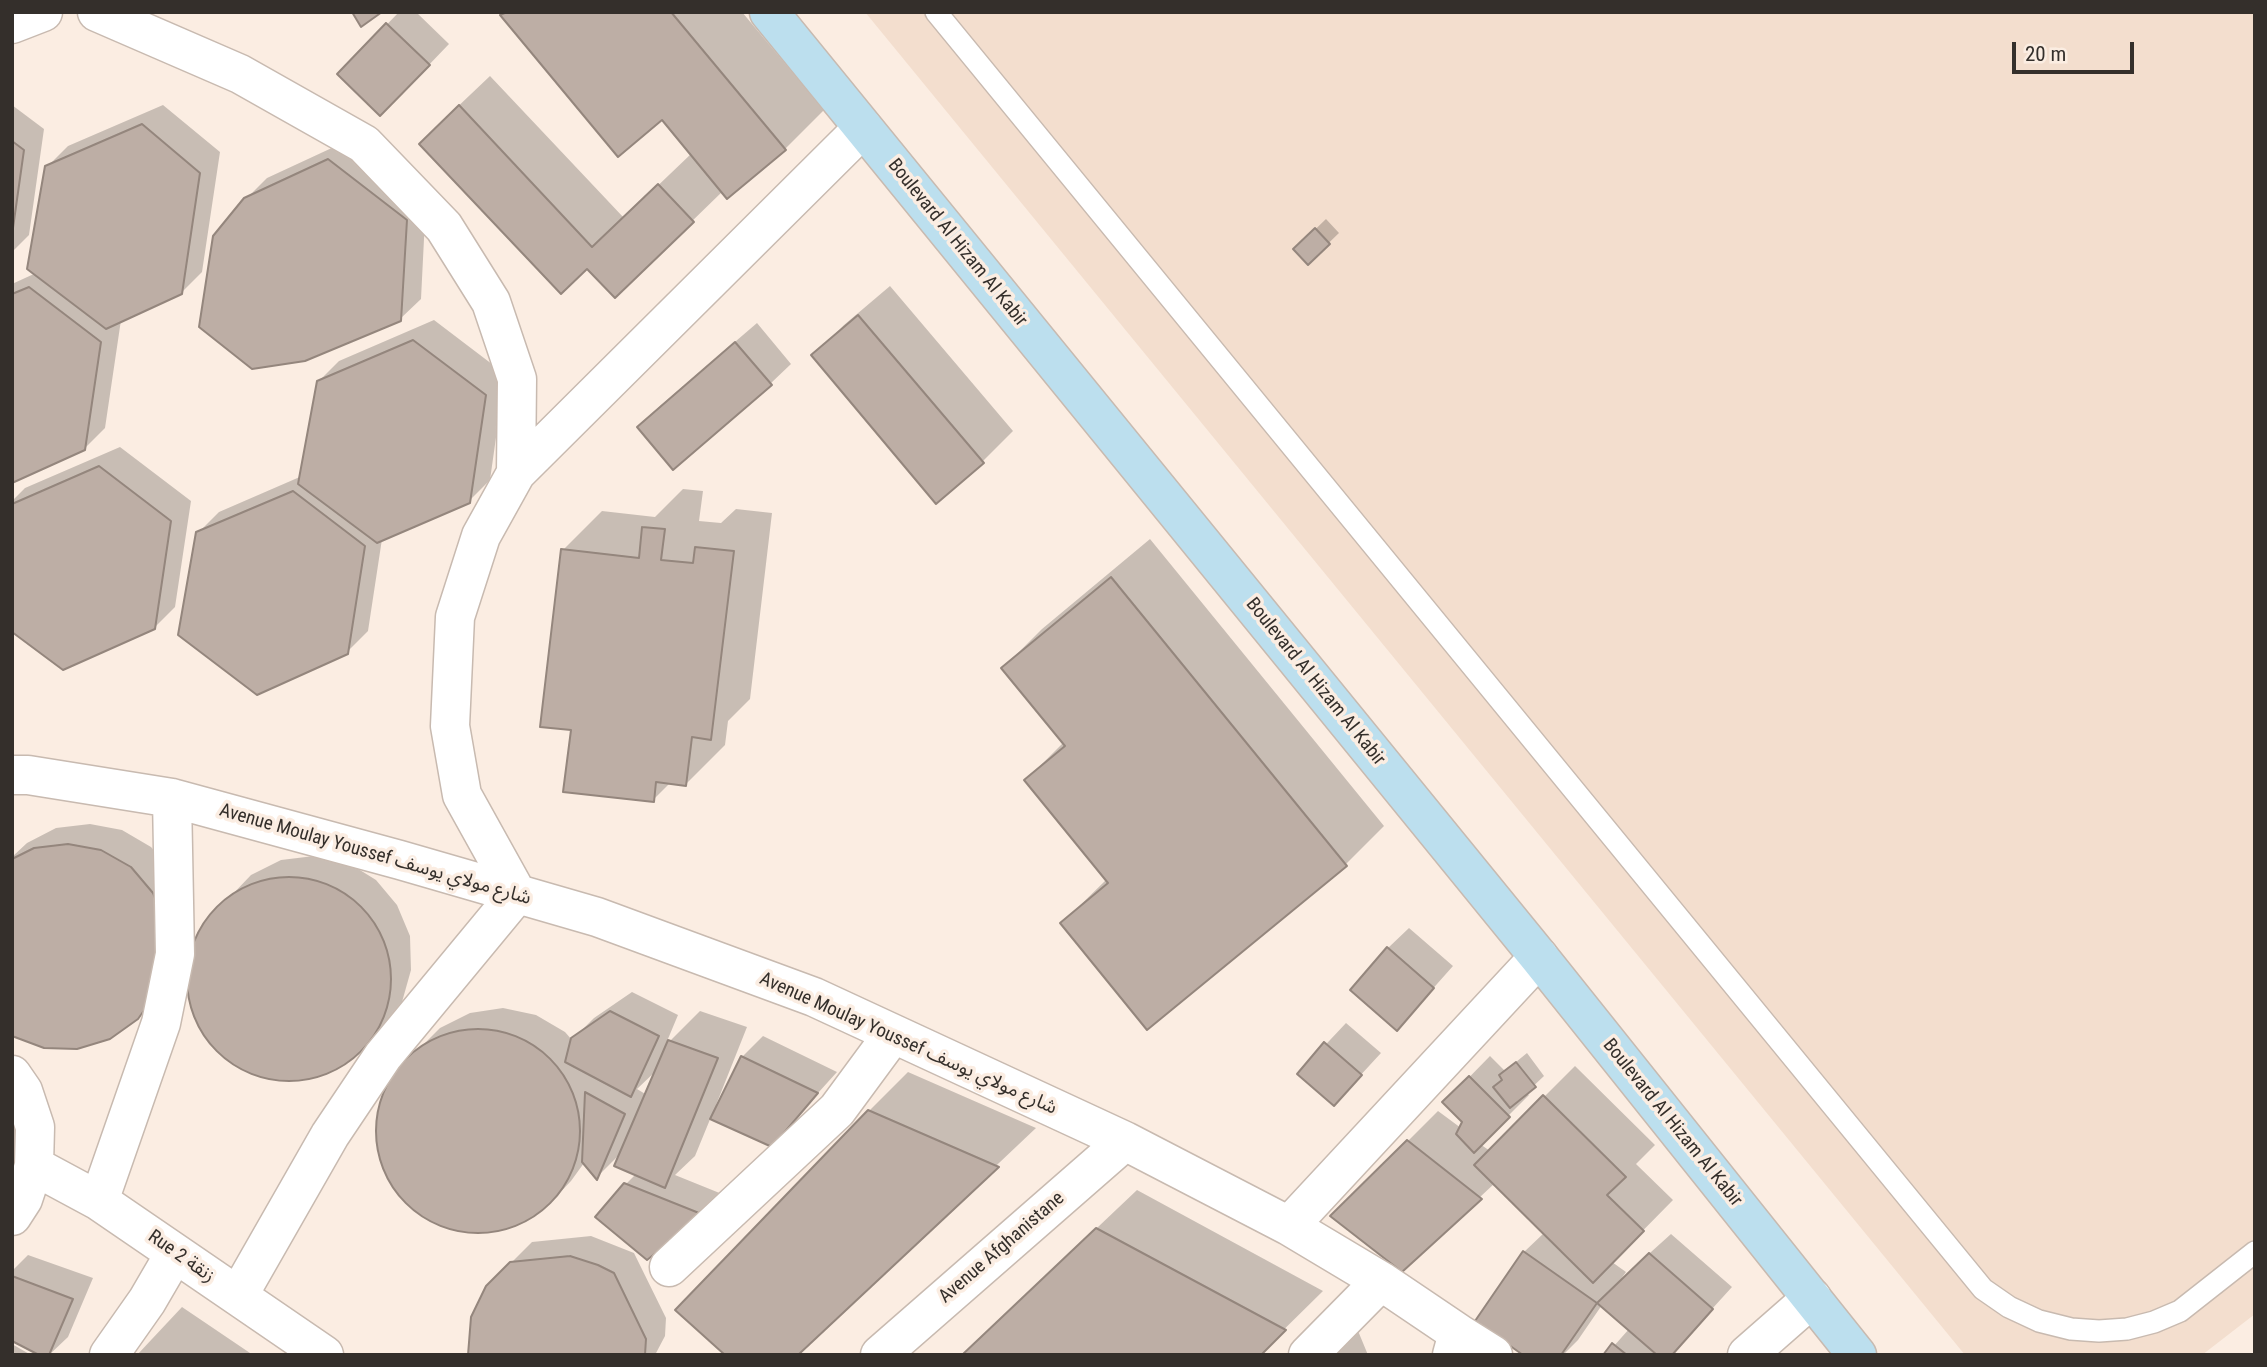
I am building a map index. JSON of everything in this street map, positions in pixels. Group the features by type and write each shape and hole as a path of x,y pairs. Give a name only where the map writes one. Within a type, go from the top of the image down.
{"main road":[{"name":"Boulevard Al Hizam Al Kabir","path":"769,12 1539,957 1857,1355"}],"street":[{"path":"12,24 43,12"},
{"path":"97,12 240,75 364,144 444,227 491,302 517,379 516,473"},
{"path":"238,1296 330,1135 383,1056 517,894 462,795 450,726 456,617 481,536 516,473 863,128"},
{"name":"Avenue Moulay Youssef شارع مولاي يوسف","path":"12,775 28,775 172,798 597,917 763,978 814,998 1125,1140 1289,1226 1381,1281 1455,1344 1493,1355"},
{"path":"99,1201 161,1023 175,954 172,798"},
{"path":"1289,1226 1539,957"},
{"path":"670,1267 837,1110 893,1034"},
{"path":"12,1075 23,1091 34,1127 34,1166 23,1199 12,1216"},
{"name":"Avenue Afghanistane","path":"880,1355 1125,1140"},
{"name":"Rue 2 زنقة","path":"34,1166 99,1201 324,1355"},
{"path":"109,1355 147,1301 175,1253"},
{"path":"1308,1355 1381,1281"},
{"path":"1747,1355 1812,1298"}],"lane":[{"path":"936,12 1983,1289 2009,1307 2039,1321 2071,1329 2127,1329 2180,1311 2255,1252"}],"shaded area":[{"path":"865,12 2255,12 2255,1314 2202,1355 1965,1355"}],"building":[{"path":"352,12 382,12 361,27"},
{"path":"507,12 671,12 786,150 727,199 662,120 618,157 500,15"},
{"path":"386,23 430,65 380,116 337,74"},
{"path":"459,105 592,247 658,184 694,222 615,298 587,269 561,294 419,144"},
{"path":"142,124 200,173 182,294 106,329 27,269 45,166"},
{"path":"12,141 24,150 12,235"},
{"path":"328,159 407,220 401,321 305,361 252,369 199,327 213,236 244,198"},
{"path":"1315,228 1330,244 1308,265 1293,249"},
{"path":"29,287 101,342 85,450 12,483 12,294"},
{"path":"858,315 984,463 936,504 811,355"},
{"path":"413,340 486,395 470,503 377,543 298,484 317,381"},
{"path":"735,342 772,385 673,470 637,427"},
{"path":"99,466 171,521 155,629 63,670 12,632 12,504"},
{"path":"293,491 365,546 348,654 257,695 178,635 196,532"},
{"path":"642,527 665,529 661,560 693,563 695,547 734,551 711,740 692,737 686,786 656,782 654,802 563,792 571,730 540,727 561,549 639,558"},
{"path":"1111,577 1347,866 1147,1030 1060,923 1108,883 1024,780 1065,746 1001,668"},
{"path":"68,844 101,850 131,867 153,893 165,925 157,992 138,1019 110,1039 77,1049 44,1048 12,1036 12,859 34,848"},
{"path":"289,877 328,885 346,894 361,907 374,922 383,940 391,979 383,1018 374,1036 361,1051 346,1064 328,1073 289,1081 250,1073 232,1064 217,1051 204,1036 195,1018 187,979 195,940 204,922 217,907 232,894 250,885"},
{"path":"1387,947 1434,988 1397,1031 1350,990"},
{"path":"610,1011 659,1036 631,1097 565,1062 571,1038"},
{"path":"478,1029 517,1037 535,1046 550,1059 563,1074 572,1092 580,1131 572,1170 563,1188 550,1203 535,1216 517,1225 478,1233 439,1225 421,1216 406,1203 393,1188 384,1170 376,1131 384,1092 393,1074 406,1059 421,1046 439,1037"},
{"path":"668,1040 718,1058 665,1188 614,1166"},
{"path":"1324,1042 1362,1075 1334,1106 1297,1074"},
{"path":"741,1056 818,1093 772,1147 710,1119"},
{"path":"1516,1062 1536,1087 1510,1108 1493,1087 1502,1080 1499,1075"},
{"path":"1469,1076 1510,1117 1474,1153 1456,1134 1462,1122 1442,1102"},
{"path":"585,1092 625,1114 597,1180 582,1162"},
{"path":"1543,1095 1626,1177 1607,1195 1644,1231 1593,1283 1474,1165"},
{"path":"868,1110 999,1167 798,1355 725,1355 675,1310"},
{"path":"1407,1140 1482,1199 1402,1272 1330,1216"},
{"path":"624,1183 704,1215 647,1260 595,1217"},
{"path":"1096,1228 1286,1330 1261,1355 962,1355"},
{"path":"1523,1251 1597,1303 1561,1355 1523,1355 1475,1321"},
{"path":"1649,1253 1713,1309 1672,1355 1657,1355 1597,1303"},
{"path":"570,1256 614,1273 646,1339 645,1355 468,1355 471,1317 486,1286 510,1262"},
{"path":"12,1276 73,1299 49,1355 39,1355 12,1341"},
{"path":"1612,1343 1627,1355 1603,1355"}]}
